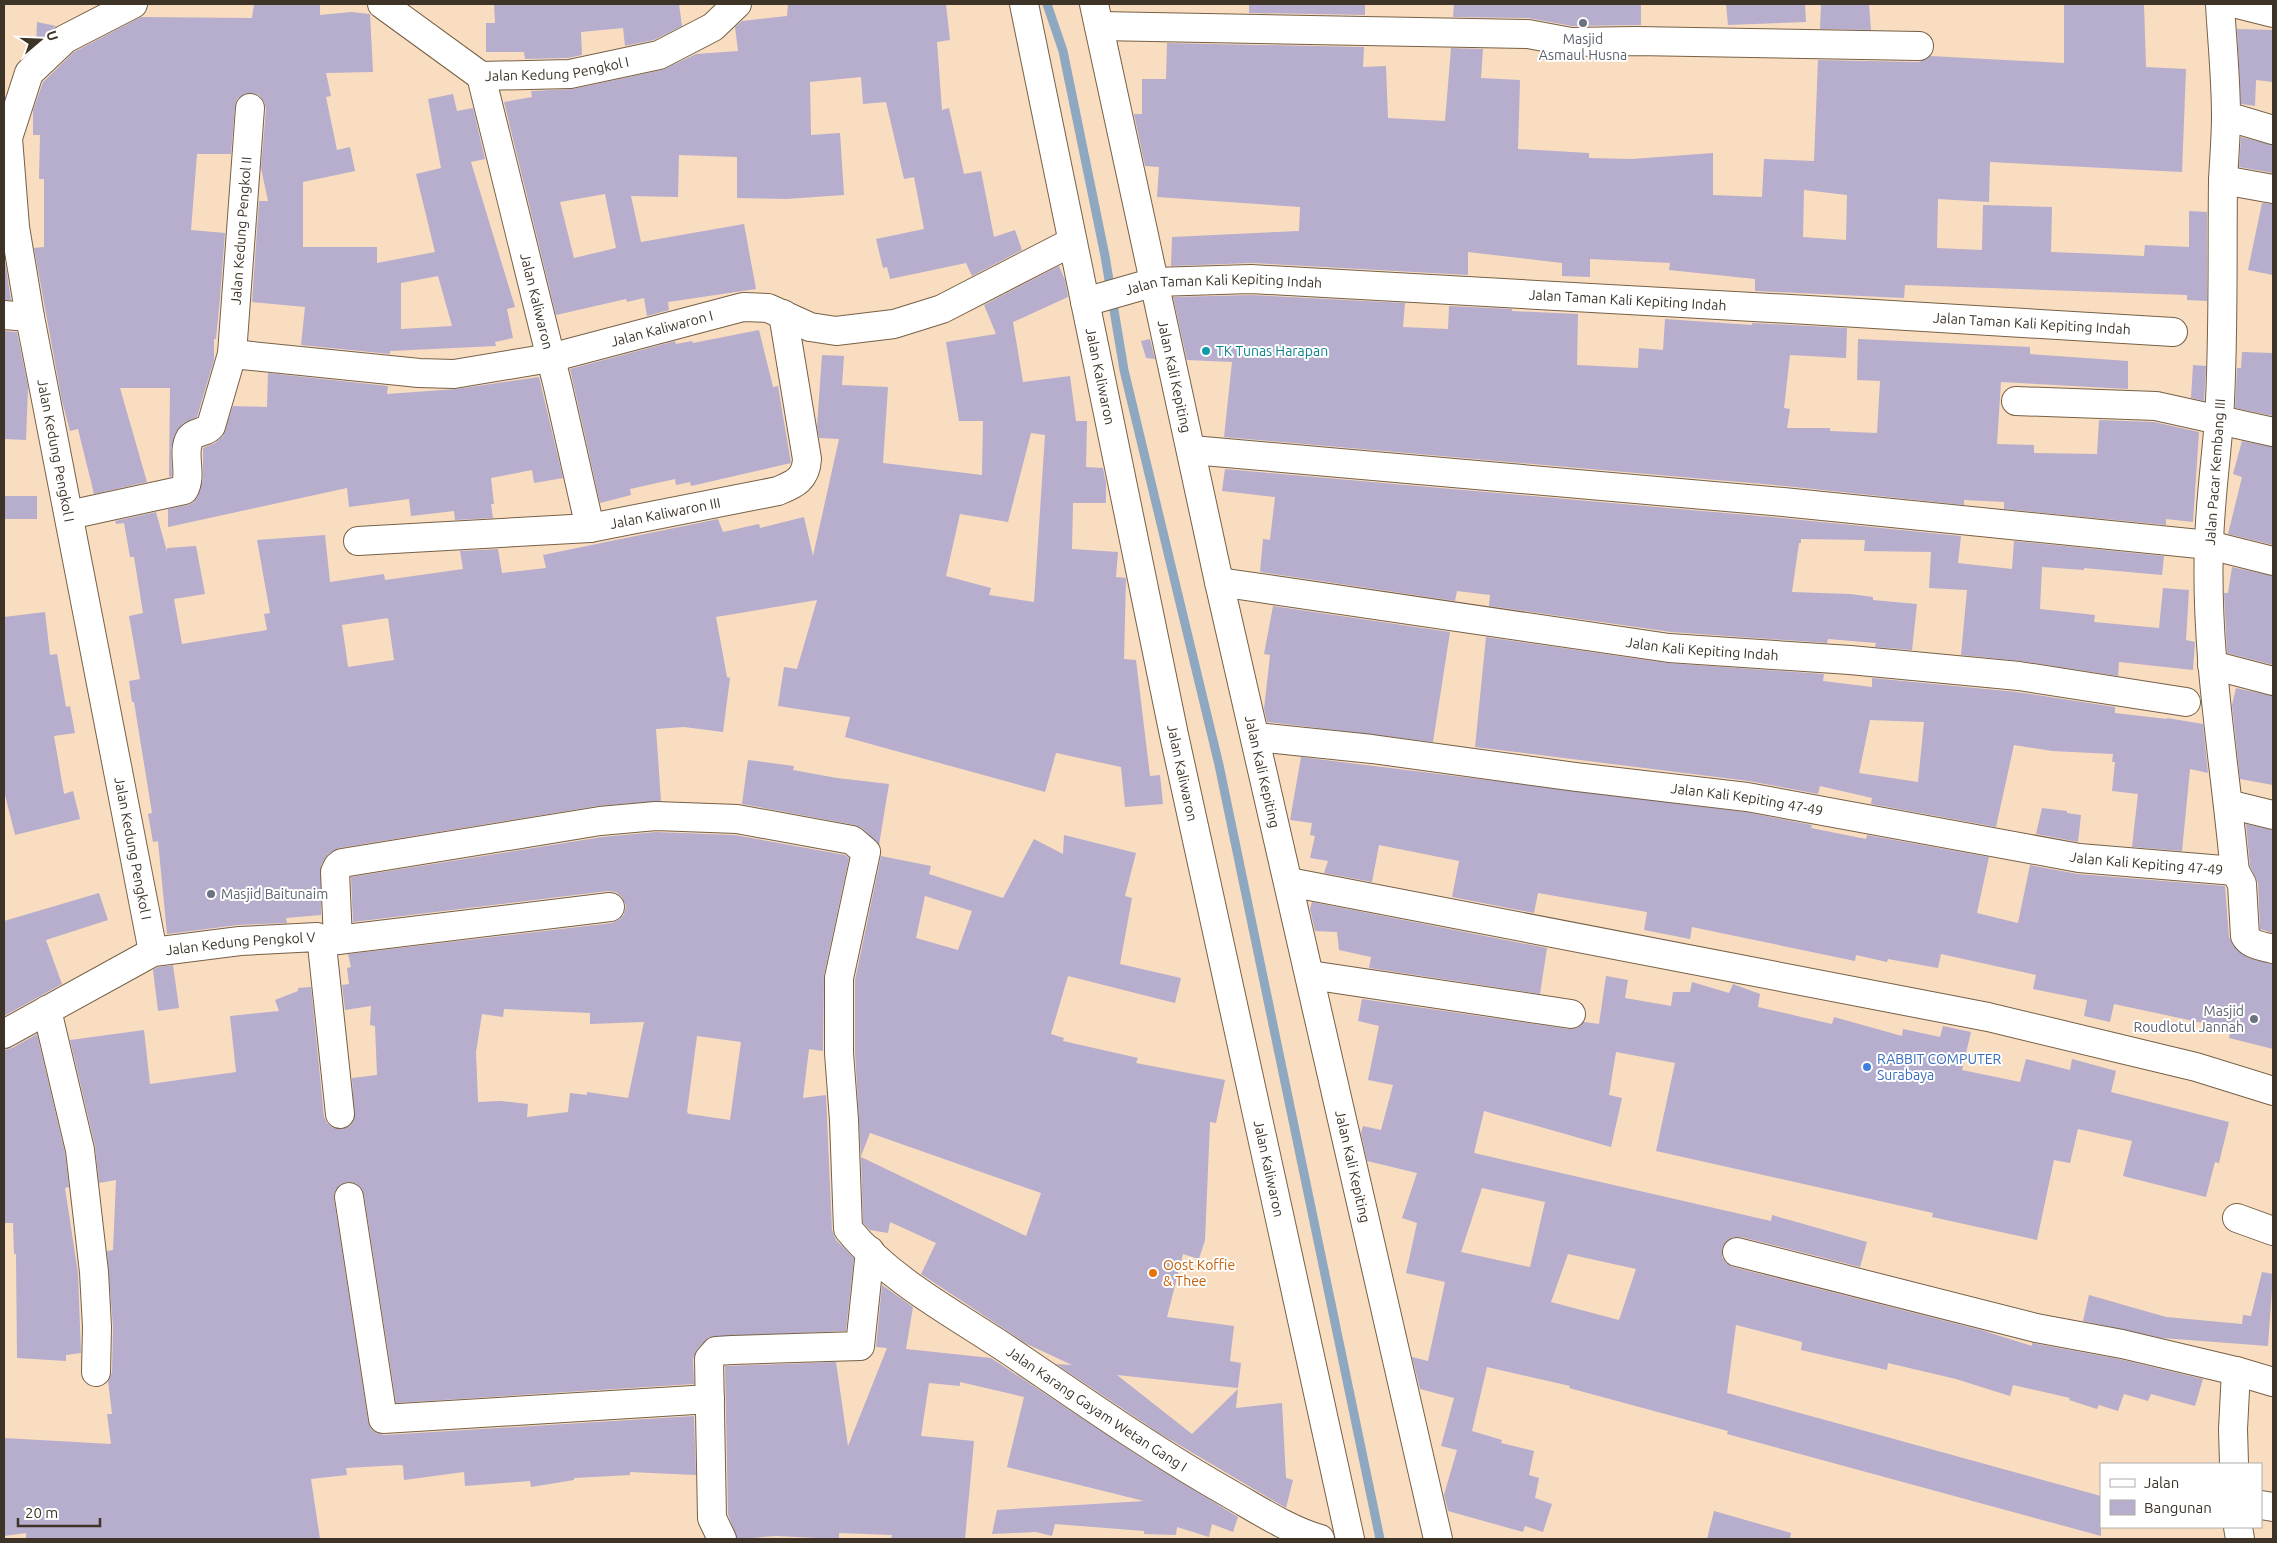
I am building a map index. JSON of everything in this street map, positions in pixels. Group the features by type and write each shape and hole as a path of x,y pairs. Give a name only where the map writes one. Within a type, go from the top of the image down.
{"street":[{"name":"Jalan Kedung Pengkol I","path":"133,4 65,39 29,74 6,137 15,227 30,317 153,952"},
{"name":"Jalan Kedung Pengkol I","path":"382,4 481,76 570,74 659,54 713,27 737,4"},
{"name":"Jalan Kaliwaron","path":"1024,4 1072,242 1092,300 1174,734 1350,1539"},
{"name":"Jalan Pacar Kembang III","path":"2220,4 2226,116 2223,180 2223,325 2219,419 2209,545 2212,665 2218,703 2222,767 2235,871 2242,884 2245,936 2248,941 2254,944 2273,949"},
{"path":"2237,4 2273,12"},
{"path":"1097,15 1528,34 1571,42 1636,41 1919,46"},
{"name":"Jalan Kali Kepiting","path":"1097,15 1152,283 1192,450 1219,582 1443,1537"},
{"name":"Jalan Kaliwaron","path":"481,76 590,528"},
{"name":"Jalan Kedung Pengkol II","path":"68,515 184,490 189,482 189,440 211,426 232,354 250,108"},
{"path":"2226,116 2273,130"},
{"path":"2223,180 2273,189"},
{"name":"Jalan Kaliwaron I","path":"232,354 419,373 454,374 550,358 743,307 768,308 810,327 836,330 894,324 942,309 1072,242"},
{"name":"Jalan Taman Kali Kepiting Indah","path":"1092,300 1152,283 1251,279 2173,332"},
{"name":"Jalan Kaliwaron III","path":"358,541 590,528 778,492 801,479 806,470 807,459 783,314"},
{"path":"4,315 30,317"},
{"path":"2016,401 2156,406 2273,432"},
{"path":"1192,450 1783,502 2209,545 2273,561"},
{"name":"Jalan Kali Kepiting Indah","path":"1219,582 1669,648 1850,660 2019,676 2186,702"},
{"path":"2212,665 2273,681"},
{"name":"Jalan Kali Kepiting 47-49","path":"1256,737 1372,749 1576,777 1747,797 2079,858 2235,871"},
{"path":"2228,804 2273,815"},
{"name":"Jalan Karang Gayam Wetan Gang I","path":"329,941 335,872 342,863 600,821 656,816 737,820 852,840 866,852 839,978 839,1053 844,1120 848,1229 877,1259 943,1309 1102,1412 1178,1465 1265,1514 1306,1535 1320,1539"},
{"path":"1289,882 1988,1017 2196,1067 2273,1091"},
{"path":"329,941 610,907"},
{"name":"Jalan Kedung Pengkol V","path":"4,1034 153,952 313,936 329,941 340,1114"},
{"path":"1310,975 1571,1014"},
{"path":"47,1010 80,1150 94,1272 97,1327 96,1372"},
{"path":"349,1197 383,1419 710,1399"},
{"path":"2237,1218 2273,1231"},
{"path":"1737,1252 2036,1328 2122,1344 2236,1371 2273,1382"},
{"path":"722,1539 712,1518 709,1359 716,1351 860,1346 877,1259"},
{"path":"2234,1463 2233,1429 2236,1371"}],"building":[{"path":"254,4 320,4 320,15 351,12 370,14 373,72 326,73 331,96 326,97 337,150 350,147 355,171 303,182 303,247 377,247 377,263 435,252 416,174 441,168 428,99 453,94 457,111 473,108 485,159 471,162 515,307 507,309 513,338 495,342 496,346 390,351 390,354 301,345 305,307 252,302 259,201 268,201 261,168 266,109 259,95 252,93 244,94 237,99 235,106 231,154 197,154 191,230 225,233 216,339 214,339 214,360 197,417 184,423 176,432 171,448 172,476 169,477 170,388 120,388 147,482 94,494 78,429 70,431 62,401 34,248 44,247 44,179 39,179 40,135 33,135 33,110 43,82 74,52 141,17 252,18","holes":["438,276 452,326 401,329 401,283"]},
{"path":"494,4 679,4 682,26 654,40 625,46 623,28 581,32 582,55 568,58 525,59 524,52 486,52 486,23 495,23"},
{"path":"788,4 946,4 950,40 937,42 942,110 949,108 964,174 981,171 994,237 1015,230 1022,250 972,276 966,263 890,279 887,267 883,268 876,239 924,229 914,177 904,179 886,102 863,104 861,77 810,82 811,135 840,133 844,195 786,199 737,198 737,157 679,155 678,197 631,196 641,242 744,224 756,289 668,302 669,310 647,316 644,298 627,302 626,299 556,315 504,102 532,97 531,91 573,89 662,70 696,54 738,51 735,27 742,21 787,16","holes":["605,194 616,248 574,258 560,202"]},
{"path":"1249,4 1365,4 1365,15 1249,13"},
{"path":"1454,4 1641,4 1641,25 1572,26 1528,18 1453,17"},
{"path":"1726,4 1805,4 1806,22 1728,25"},
{"path":"1821,4 1869,4 1871,30 1820,29"},
{"path":"2064,4 2144,4 2146,67 2186,69 2182,172 1990,162 1989,202 1938,199 1937,248 1982,250 1983,205 2052,207 2051,252 2144,256 2145,245 2189,247 2189,211 2207,212 2207,301 2187,300 2187,295 1905,285 1904,298 1755,291 1755,279 1669,270 1670,263 1590,259 1590,277 1562,276 1562,263 1468,252 1468,275 1252,263 1171,266 1172,237 1299,231 1300,207 1157,197 1159,167 1145,166 1134,114 1142,114 1142,79 1166,79 1167,43 1364,47 1363,67 1386,66 1388,118 1445,121 1451,48 1483,49 1481,78 1520,80 1518,149 1589,153 1589,158 1632,159 1713,153 1713,195 1762,197 1764,159 1814,161 1818,60 1919,62 1930,56 2064,63","holes":["1804,190 1847,195 1846,240 1803,237"]},
{"path":"37,22 56,26 36,45"},
{"path":"2237,29 2273,30 2273,82 2256,80 2255,106 2241,104"},
{"path":"2241,137 2273,145 2273,173 2239,167"},
{"path":"2262,203 2273,204 2273,275 2248,270"},
{"path":"4,255 11,300 4,300"},
{"path":"1059,266 1065,280 1068,297 1013,322 1023,382 1070,376 1076,421 1087,421 1086,467 1103,468 1106,483 1106,503 1073,503 1072,549 1118,552 1116,577 1126,578 1124,659 1136,660 1150,776 1160,775 1163,804 1125,807 1121,767 1056,753 1045,792 845,737 850,717 778,706 784,667 797,669 817,600 716,617 727,677 730,678 723,732 684,727 656,729 661,801 598,806 339,848 328,854 321,865 321,915 286,918 287,923 238,925 167,934 158,841 153,842 148,814 152,813 129,681 140,679 129,616 143,613 134,557 130,557 124,523 116,524 115,521 156,512 167,552 167,548 196,546 205,594 174,599 182,644 267,630 264,614 270,613 257,540 325,535 330,582 384,574 385,580 463,569 460,551 498,549 502,573 546,568 543,555 718,519 723,532 759,524 760,528 804,517 813,556 839,439 819,438 817,426 822,355 844,356 842,385 888,387 883,463 982,475 983,421 959,421 946,342 996,334 984,305","holes":["1031,433 1045,435 1034,602 989,595 991,588 946,576 960,514 1008,522","388,618 394,660 348,667 342,625"]},
{"path":"1251,295 1405,303 1403,327 1448,329 1449,306 1578,314 1577,365 1638,368 1639,348 1663,350 1665,319 1752,325 1752,323 1847,328 1846,358 1790,355 1784,408 1790,409 1787,428 1830,428 1830,431 1877,433 1880,381 1857,380 1858,339 2030,347 2030,354 2128,361 2128,389 2001,382 1997,444 2034,445 2034,453 2097,454 2099,420 2154,422 2199,432 2193,522 2166,519 2166,525 2004,509 2004,502 1964,500 1964,505 1785,486 1224,437 1232,362 1187,360 1173,297"},
{"path":"759,330 773,387 778,386 791,463 691,486 690,482 676,485 675,479 630,489 631,495 600,503 570,369 675,341 676,344 692,341 693,343"},
{"path":"4,331 17,332 28,387 26,440 4,439"},
{"path":"1150,339 1155,359 1146,358 1141,341"},
{"path":"2242,352 2273,353 2273,416 2235,408 2237,368 2241,368"},
{"path":"2193,365 2206,366 2204,401 2191,398"},
{"path":"268,373 388,386 387,394 456,389 539,377 563,478 534,483 532,470 491,478 494,504 491,504 493,518 455,520 454,511 411,516 409,499 349,507 347,488 168,527 168,509 188,505 194,502 198,496 203,479 203,448 215,443 223,436 233,406 267,407"},
{"path":"2242,441 2273,447 2273,545 2228,534 2242,477 2233,474"},
{"path":"1225,469 1782,518 1961,536 1958,563 2012,569 2014,541 2164,556 2162,575 2084,568 2084,570 2042,567 2040,609 2095,615 2094,622 2159,628 2163,588 2189,590 2186,640 2195,642 2193,670 2119,662 2118,676 2021,661 1961,655 1967,590 1929,588 1931,552 1864,551 1865,540 1801,539 1792,592 1850,594 1873,597 1873,600 1917,604 1912,650 1875,647 1876,643 1828,639 1827,643 1671,632 1489,606 1490,595 1457,591 1455,601 1260,572 1263,539 1270,540 1275,497 1222,491"},
{"path":"4,496 37,496 37,519 4,519"},
{"path":"2232,567 2273,576 2273,665 2227,653 2224,593 2228,593"},
{"path":"1273,606 1450,632 1433,742 1267,722 1264,709 1270,655 1264,654"},
{"path":"45,612 50,655 57,654 66,707 70,706 75,733 54,736 64,794 73,791 80,819 15,835 4,791 4,617"},
{"path":"1486,637 1667,663 1824,674 1823,681 1872,687 1872,678 2017,692 2115,707 2115,713 2203,724 2208,773 2190,769 2182,851 2132,847 2138,794 2112,791 2115,762 2112,762 2113,754 2052,751 2014,745 1996,827 1871,804 1872,798 1820,786 1818,794 1749,781 1475,747","holes":["1870,720 1924,722 1918,782 1859,773"]},
{"path":"2236,688 2273,696 2273,785 2240,779 2232,705"},
{"path":"1301,757 1745,812 1812,825 1811,828 1866,839 1867,835 1989,857 1977,913 2018,923 2030,865 2078,874 2225,886 2229,937 2233,945 2248,958 2273,964 2273,1049 2229,1038 2231,1029 2114,1004 2110,1022 2084,1016 2087,1000 2033,989 2036,975 1941,954 1938,968 1888,959 1887,962 1856,955 1855,961 1692,927 1690,939 1644,930 1647,912 1538,893 1534,913 1452,897 1459,861 1379,845 1372,882 1324,873 1328,861 1310,858 1315,836 1310,835 1312,823 1290,820"},
{"path":"748,760 794,766 793,770 837,778 889,784 879,845 862,828 855,825 742,804"},
{"path":"2042,808 2081,815 2078,842 2036,834"},
{"path":"2246,824 2273,830 2273,933 2260,929 2258,883 2250,866"},
{"path":"656,832 735,835 845,855 849,858 824,975 823,1051 809,1049 803,1098 826,1095 832,1230 836,1240 854,1258 846,1331 709,1337 697,1349 693,1359 694,1384 396,1403 364,1195 361,1188 355,1183 346,1182 335,1191 334,1199 368,1421 371,1429 376,1433 384,1435 694,1416 696,1475 630,1472 630,1475 574,1478 574,1480 531,1487 530,1481 465,1486 464,1472 404,1480 403,1466 401,1465 346,1468 347,1475 311,1479 320,1539 26,1539 26,1533 4,1536 4,1438 111,1444 107,1414 112,1414 108,1381 112,1372 113,1327 107,1251 113,1250 116,1180 99,1183 95,1146 70,1040 144,1030 150,1084 236,1072 230,1016 279,1011 275,1000 298,991 298,988 311,987 324,1116 327,1123 333,1128 342,1129 350,1126 354,1120 352,1078 377,1075 375,1026 370,1025 371,1006 345,1010 342,985 349,984 347,968 351,967 348,954 612,923 620,919 624,914 626,906 622,897 616,892 608,891 353,922 351,877 602,837","holes":["504,1009 590,1013 590,1024 644,1022 628,1098 587,1092 587,1095 570,1093 568,1112 527,1117 528,1104 500,1101 478,1102 476,1052 482,1014 503,1017","697,1036 741,1042 730,1120 689,1114 687,1112"]},
{"path":"1064,835 1136,853 1125,896 1132,898 1120,964 1181,978 1175,1003 1068,976 1051,1034 1064,1038 1063,1041 1138,1058 1136,1063 1225,1080 1216,1123 1210,1122 1205,1240 1199,1259 1183,1254 1167,1317 1234,1326 1230,1361 1241,1363 1238,1388 1117,1375 1192,1434 1238,1389 1236,1408 1282,1403 1286,1478 1293,1480 1286,1508 1159,1433 1056,1364 1072,1365 1027,1344 921,1274 936,1243 890,1222 888,1233 870,1230 863,1223 861,1157 1026,1236 1041,1193 870,1133 861,1156 855,1052 855,980 881,856 931,866 929,874 1003,898 1034,839 1063,854","holes":["925,896 972,911 958,950 916,938"]},
{"path":"99,893 108,920 46,940 62,984 4,1016 4,921"},
{"path":"1312,902 1547,948 1540,994 1369,968 1371,957 1339,950 1337,932 1315,931 1310,909"},
{"path":"173,965 179,1008 158,1011 153,970 158,967"},
{"path":"1606,976 1628,980 1625,998 1671,1006 1673,992 1690,992 1692,982 1729,993 1733,984 1760,994 1758,1007 1832,1024 1834,1017 1902,1036 1903,1029 1940,1037 1943,1026 1971,1032 1962,1070 2020,1082 2026,1059 2070,1070 2072,1059 2116,1071 2111,1092 2229,1122 2219,1163 2215,1162 2206,1197 2123,1176 2132,1141 2078,1129 2070,1163 2054,1160 2037,1240 1932,1217 1933,1213 1656,1151 1675,1063 1616,1052 1609,1095 1622,1098 1611,1147 1484,1111 1474,1153 1771,1221 1772,1215 1867,1242 1860,1267 1741,1237 1733,1237 1726,1241 1722,1249 1722,1257 1726,1263 1733,1267 1981,1330 2032,1346 2032,1343 2119,1359 2203,1379 2195,1406 2151,1394 2148,1401 2124,1394 2118,1411 2099,1405 2097,1409 2069,1400 2070,1398 2013,1385 2010,1396 1956,1379 1888,1363 1887,1370 1801,1350 1802,1342 1736,1325 1727,1393 2100,1496 2101,1536 1727,1434 1728,1431 1569,1388 1570,1386 1487,1367 1472,1431 1502,1440 1501,1443 1534,1451 1529,1475 1539,1478 1535,1498 1552,1504 1543,1532 1525,1526 1523,1532 1448,1511 1444,1495 1457,1450 1441,1446 1454,1398 1420,1389 1412,1357 1428,1361 1445,1282 1406,1273 1417,1223 1402,1218 1417,1173 1367,1161 1361,1133 1363,1126 1381,1130 1393,1085 1368,1080 1379,1026 1358,1021 1362,999 1569,1029 1577,1028 1584,1022 1599,1024","holes":["1482,1188 1545,1202 1530,1267 1461,1252","1568,1254 1636,1269 1619,1320 1551,1302"]},
{"path":"37,1034 65,1153 69,1187 65,1188 78,1273 81,1353 66,1355 66,1361 17,1358 16,1254 14,1254 13,1223 4,1223 4,1050 12,1048"},
{"path":"2262,1272 2273,1274 2268,1346 2162,1338 2083,1321 2089,1295 2166,1317 2242,1324 2243,1315 2251,1316"},
{"path":"882,1285 913,1307 906,1349 991,1358 1143,1459 1238,1517 1233,1532 1212,1524 1209,1537 1177,1527 1176,1535 1144,1534 1144,1531 1055,1524 1052,1536 1036,1532 992,1534 997,1510 1144,1501 1007,1467 1024,1397 960,1382 960,1386 929,1383 921,1436 974,1441 965,1539 891,1539 892,1535 839,1533 839,1539 776,1536 737,1539 728,1514 725,1366 836,1362 848,1446 887,1348 876,1347"},
{"path":"1714,1511 1791,1533 1790,1539 1707,1539"}],"waterway":[{"path":"1047,4 1063,51 1105,256 1124,370 1219,765 1380,1539"}],"place":[{"name":"Masjid Asmaul Husna","path":"1583,23"},
{"name":"TK Tunas Harapan","path":"1206,351"},
{"name":"Masjid Baitunaim","path":"211,894"},
{"name":"Masjid Roudlotul Jannah","path":"2254,1019"},
{"name":"RABBIT COMPUTER Surabaya","path":"1867,1067"},
{"name":"Oost Koffie & Thee","path":"1153,1273"}]}
